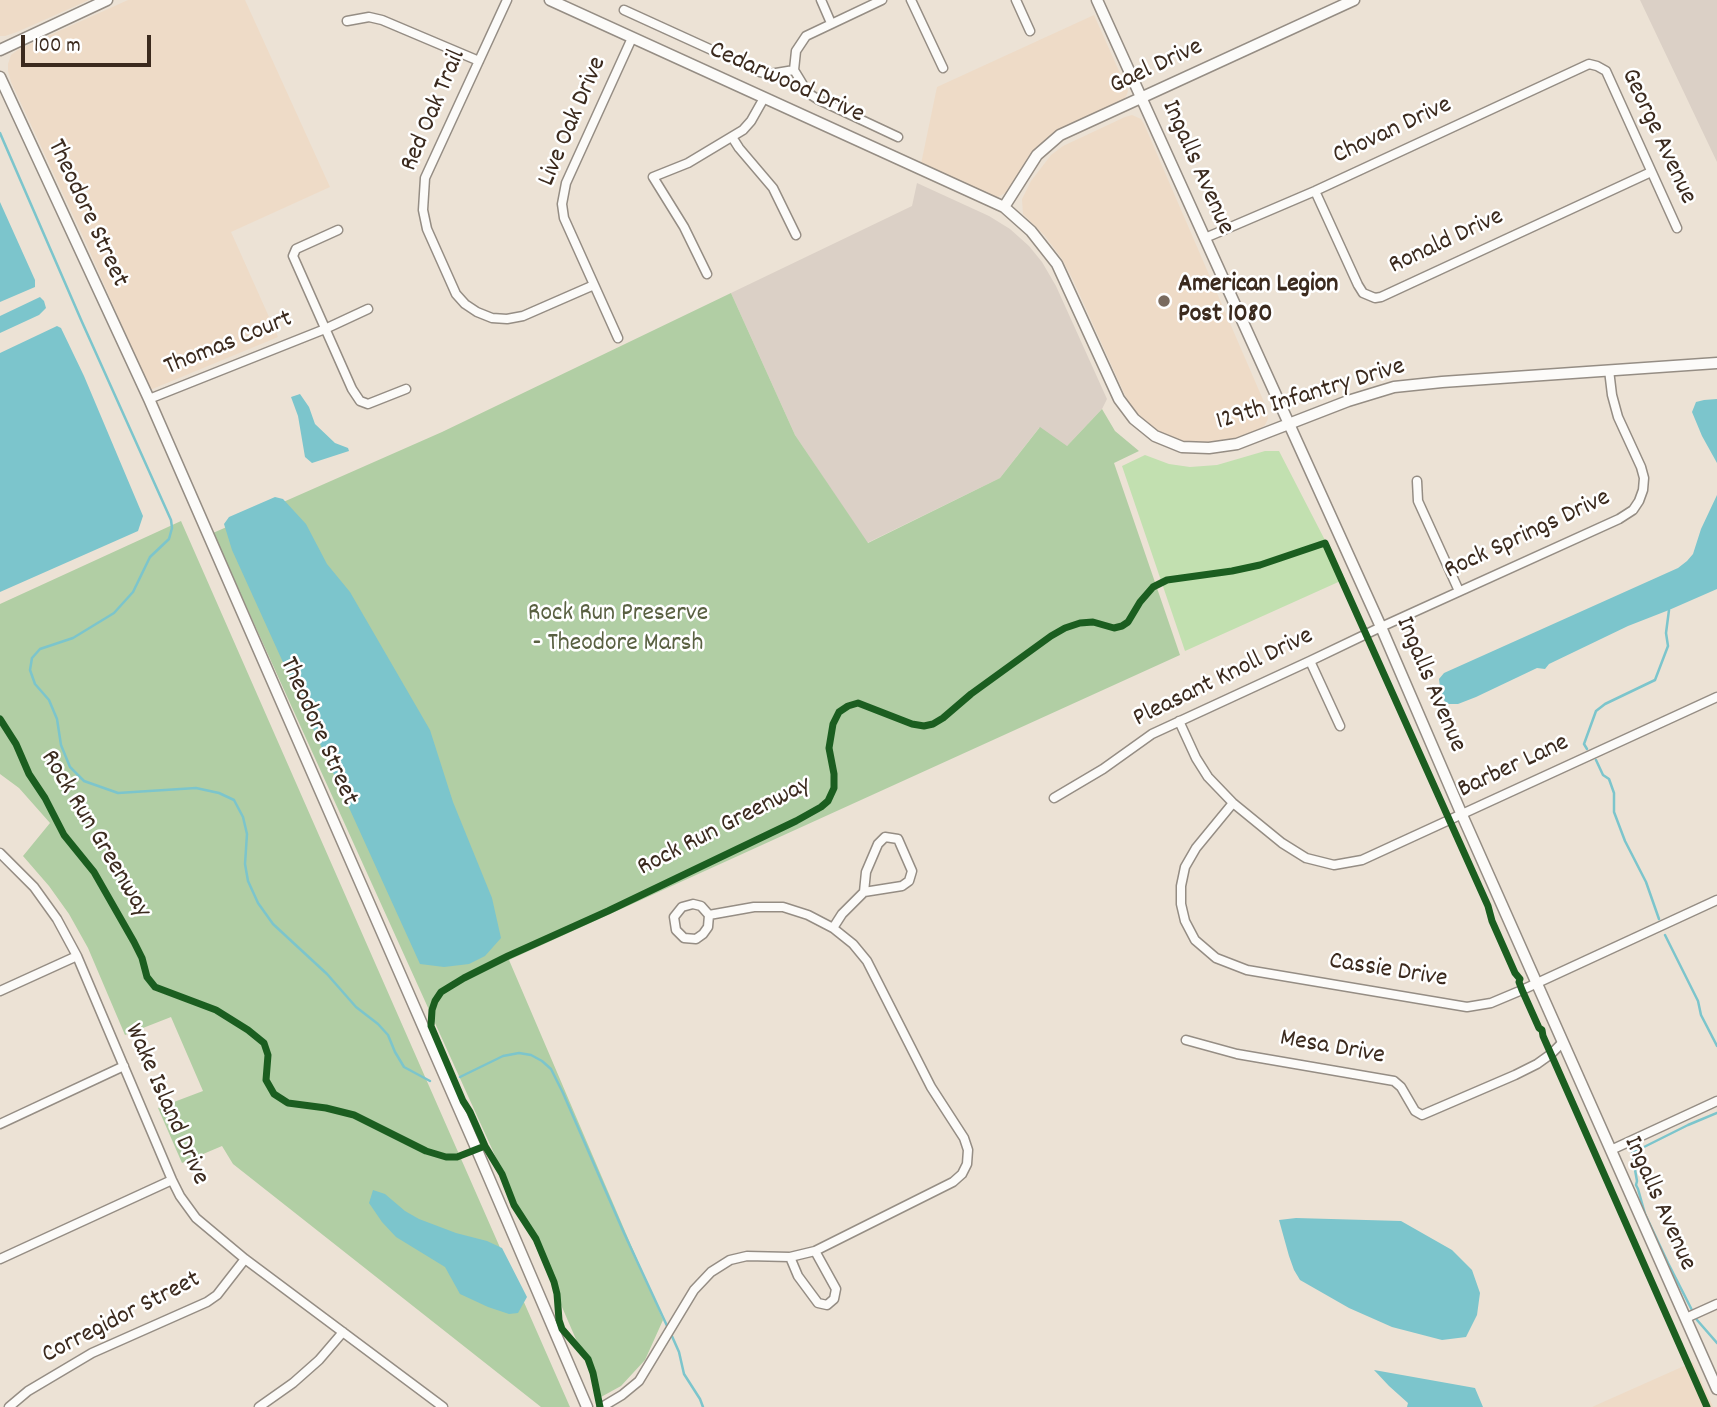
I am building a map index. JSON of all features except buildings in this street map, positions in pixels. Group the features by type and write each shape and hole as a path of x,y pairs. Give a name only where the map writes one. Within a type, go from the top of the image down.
{"street":[{"path":"0,50 107,0"},
{"name":"Red Oak Trail","path":"507,0 425,178 423,210 427,229 456,294 465,304 492,318 523,316 594,285"},
{"name":"Cedarwood Drive","path":"550,0 1004,207"},
{"path":"821,0 831,23"},
{"path":"882,0 806,36 796,51 794,70 808,93 898,137"},
{"path":"911,0 943,68"},
{"path":"1016,0 1030,31"},
{"name":"Ingalls Avenue","path":"1097,0 1381,627 1536,984 1717,1389"},
{"name":"Gael Drive","path":"1004,207 1037,155 1060,135 1354,0"},
{"path":"624,10 760,72 770,74 794,70"},
{"path":"346,21 369,17 382,20 479,61"},
{"name":"Live Oak Drive","path":"618,338 564,218 562,204 566,183 632,38"},
{"name":"Chovan Drive","path":"1205,238 1315,191 1589,65 1597,66"},
{"name":"George Avenue","path":"1597,66 1606,71 1677,228"},
{"name":"Theodore Street","path":"0,77 149,399 587,1407"},
{"path":"707,274 684,226 653,177 688,163 743,130 764,97"},
{"path":"732,137 774,188 796,235"},
{"name":"Ronald Drive","path":"1315,191 1358,285 1363,293 1375,298 1651,172"},
{"name":"129th Infantry Drive","path":"1004,207 1031,231 1057,264 1119,399 1134,419 1155,436 1182,447 1209,448 1237,444 1348,401 1394,387 1717,363"},
{"name":"Thomas Court","path":"338,230 296,249 293,256 360,401 368,404 406,389"},
{"name":"Thomas Court","path":"149,399 325,329 368,309"},
{"name":"Rock Springs Drive","path":"1381,627 1619,519 1633,510 1643,490 1644,478 1642,467 1618,417 1609,370"},
{"path":"1417,481 1418,501 1460,591"},
{"name":"Pleasant Knoll Drive","path":"1054,798 1152,734 1381,627"},
{"path":"1310,661 1340,726"},
{"name":"Barber Lane","path":"1179,721 1208,777 1233,803 1306,859 1334,865 1362,860 1717,697"},
{"name":"Cassie Drive","path":"1233,803 1196,848 1185,867 1181,904 1185,921 1195,940 1216,958 1247,970 1467,1007 1491,1003 1536,984 1717,900"},
{"path":"833,928 842,914 864,892 902,886 908,881 912,870 898,839 885,837 878,844 866,872 864,892"},
{"name":"Wake Island Drive","path":"0,853 34,887 57,919 77,956 172,1180 196,1218 245,1259 443,1407"},
{"path":"693,904 701,906 709,915 708,927 695,939 684,938 676,930 674,917 682,907 693,904"},
{"path":"602,1407 639,1381 694,1290 711,1272 730,1260 747,1256 790,1257 815,1251 953,1182 962,1174 967,1164 968,1150 964,1138 931,1087 880,982 853,944 833,928 808,915 783,907 754,907 709,915"},
{"path":"0,991 77,956"},
{"name":"Mesa Drive","path":"1186,1040 1237,1055 1394,1081 1401,1087 1415,1111 1422,1115 1518,1074 1551,1054 1563,1042"},
{"path":"0,1124 124,1066"},
{"path":"1611,1150 1717,1101"},
{"path":"0,1259 172,1180"},
{"path":"790,1257 797,1276 818,1303 827,1305 834,1299 836,1289 815,1251"},
{"name":"Corregidor Street","path":"9,1407 28,1391 92,1353 208,1302 217,1295 245,1259"},
{"path":"1686,1318 1717,1304"},
{"path":"259,1407 319,1360 343,1332"}],"shaded area":[{"path":"0,0 89,0 17,32 0,36"},
{"path":"128,0 245,0 330,187 231,232 278,337 150,390 8,71 11,55 19,49"},
{"path":"1640,0 1717,0 1717,162"},
{"path":"1094,15 1128,91 1122,103 1060,131 1040,144 1027,159 1009,191 998,197 991,197 921,164 937,87"},
{"path":"1132,115 1141,119 1144,124 1267,409 1268,419 1265,425 1246,436 1213,444 1183,442 1166,436 1145,421 1131,406 1124,393 1062,259 1045,236 1023,214 1022,199 1031,181 1051,155 1063,146"},
{"path":"917,183 989,216 1010,229 1029,246 1056,286 1107,399 1102,409 1066,447 1039,428 1000,478 867,543 795,435 731,293 912,206"},
{"path":"1693,1362 1713,1407 1592,1407"}],"green space":[{"name":"Rock Run Preserve - Theodore Marsh","path":"731,293 795,435 868,543 1000,478 1040,427 1067,446 1102,409 1115,431 1139,451 1114,463 1180,655 509,960 663,1320 645,1360 621,1386 601,1397 526,1224 213,533 442,432"},
{"path":"1265,451 1279,451 1345,579 1185,651 1122,466 1145,455 1169,464 1190,467 1217,465"},
{"path":"181,521 570,1407 541,1407 233,1164 222,1146 182,1163 158,1108 203,1091 171,1017 125,1035 88,948 69,914 23,856 50,823 19,788 0,774 0,604"}],"water":[{"path":"0,202 35,280 35,287 0,302"},
{"path":"40,297 46,308 39,315 0,333 0,316"},
{"path":"57,326 61,328 84,376 143,516 138,531 0,592 0,353"},
{"path":"300,394 309,407 315,424 335,443 348,448 349,451 312,463 305,457 298,416 291,397"},
{"path":"1717,399 1717,463 1692,412 1696,402"},
{"path":"1717,495 1717,589 1628,626 1549,664 1545,669 1537,668 1458,704 1446,704 1439,679 1444,673 1678,568 1693,554"},
{"path":"275,497 283,499 306,524 327,564 350,592 430,730 453,802 492,898 501,938 485,956 469,964 444,967 420,964 232,550 224,524 229,517"},
{"path":"373,1190 385,1194 419,1219 502,1248 527,1297 518,1313 509,1314 460,1294 445,1267 396,1237 382,1222 369,1203"},
{"path":"1296,1218 1401,1221 1452,1250 1472,1270 1480,1293 1477,1315 1466,1337 1442,1340 1392,1327 1349,1308 1300,1280 1289,1256 1279,1220"},
{"path":"1374,1370 1475,1388 1483,1407 1407,1407 1408,1403"}],"waterway":[{"path":"0,133 171,520 172,528 169,539 150,557 133,592 114,613 73,638 40,649 32,658 30,670 35,684 49,700 57,719 61,745 70,767 84,781 118,793 196,788 219,793 234,800 243,817 247,834 245,864 248,881 258,903 273,924 388,1035 404,1067 430,1081"},
{"path":"1587,749 1584,744 1596,711 1655,680 1668,646 1666,633 1669,610"},
{"path":"1596,760 1603,775 1609,779 1614,793 1614,812 1646,882 1659,919"},
{"path":"1665,935 1717,1046"},
{"path":"460,1077 503,1056 519,1053 531,1055 551,1069 668,1328"},
{"path":"1717,1113 1632,1153 1636,1185 1645,1214 1697,1320 1717,1343"},
{"path":"671,1334 684,1374 703,1407"}],"cycle path":[{"name":"Rock Run Greenway","path":"0,719 64,835 94,872 134,942 147,977 155,987 216,1010 264,1043 268,1055 266,1080 274,1094 288,1103 354,1115 426,1151 457,1157 485,1146 431,1026 432,1010 441,992 508,956 608,911 821,807 828,801 834,788 829,748 833,724 839,712 848,706 858,703 912,724 933,724 1065,628 1093,622 1114,628 1122,626 1128,622 1153,587 1167,580 1260,565 1325,543 1488,906 1492,921 1520,979 1522,990 1707,1407"},
{"path":"485,1146 502,1174 514,1205 536,1239 554,1282 562,1329 588,1359 600,1407"}],"place":[{"name":"American Legion Post 1080","path":"1164,301"}]}
